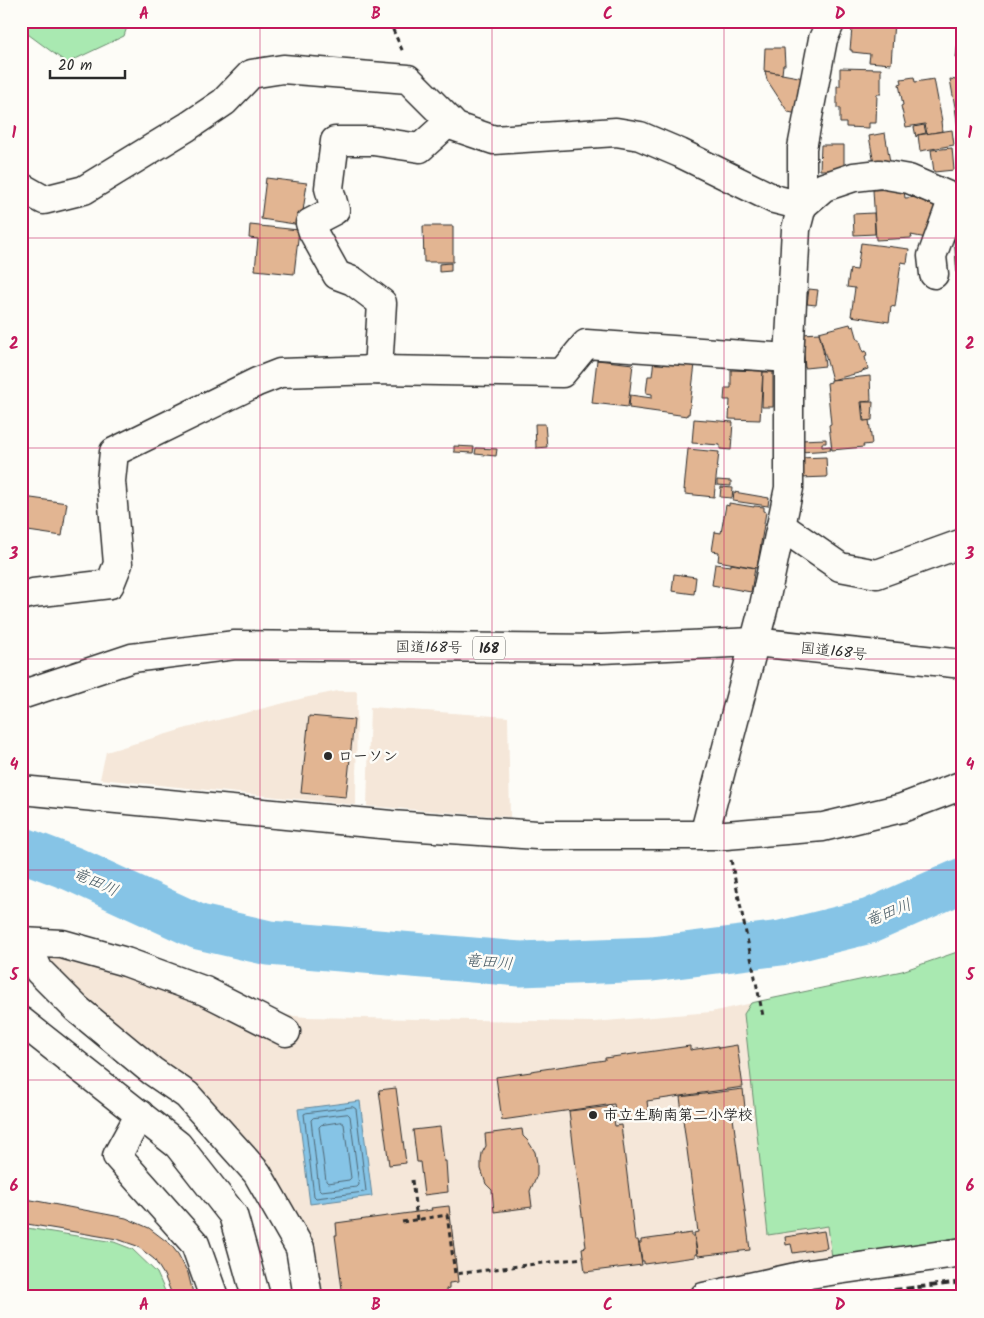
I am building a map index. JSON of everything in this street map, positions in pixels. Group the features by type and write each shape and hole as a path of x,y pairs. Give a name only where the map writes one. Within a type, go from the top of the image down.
{"main road":[{"path":"715,835 754,642 764,606 789,488 789,358 796,229 802,206 802,148 823,39 831,21"},
{"path":"21,187 44,200 84,190 187,128 224,102 251,74 283,69 408,79 456,127 494,140 616,132 640,136 689,157 774,199 802,206"},
{"path":"378,370 382,303 353,282 337,275 310,223 335,210 329,188 335,141 373,141 420,148 450,121"},
{"path":"802,206 824,187 854,177 880,174 909,179 958,196 932,256 934,274"},
{"path":"21,596 110,584 118,564 111,481 114,452 257,382 280,373 378,370 562,373 586,344 789,358"},
{"path":"781,526 840,567 877,574 963,543"},
{"name":"国道168号","path":"21,695 132,658 235,645 602,649 754,642 963,664"},
{"path":"21,790 391,824 527,834 715,835 823,827 902,808 963,785"},
{"path":"23,942 62,944 126,962 205,991 286,1032"},
{"path":"23,942 39,971 77,1009 152,1071 186,1095 257,1173 300,1248 308,1297"},
{"path":"21,1021 178,1145 233,1216 256,1297"},
{"path":"140,1114 117,1156 195,1244 214,1297"},
{"path":"704,1297 810,1274 963,1252"}],"path":[{"path":"389,21 408,62 408,79"},
{"path":"478,21 482,24 503,21"},
{"path":"715,835 763,1016"},
{"path":"412,1180 417,1220"},
{"path":"402,1222 448,1215 455,1274 583,1258"}],"shaded area":[{"path":"338,691 357,691 356,805 100,779 106,752 187,728"},
{"path":"370,707 508,717 510,817 367,806"},
{"name":"市立生駒南第二小学校","path":"42,932 141,954 285,1015 306,1017 594,1022 711,1012 902,971 963,950 832,1258 749,1273 662,1297 321,1297 276,1186 253,1148 195,1082 158,1058 51,966"}],"green space":[{"path":"21,21 129,21 124,36 67,63 21,29"},
{"path":"963,950 963,1237 832,1258 828,1226 768,1235 744,1014 751,1003 902,971"},
{"path":"21,1227 114,1242 132,1249 157,1273 166,1297 21,1297"}],"water":[{"path":"360,1101 372,1196 310,1204 298,1109"}],"building":[{"path":"858,21 894,21 891,64 869,62 870,54 852,52 850,50 852,28 857,28"},
{"path":"960,23 963,23 963,59 956,58"},
{"path":"765,48 784,48 785,65 783,65 782,74 764,71"},
{"path":"840,68 881,69 881,94 877,94 876,123 869,123 869,128 846,127 846,123 840,123 840,108 837,108 837,86 840,86"},
{"path":"765,71 804,78 798,114 788,112 767,80"},
{"path":"914,77 915,82 934,79 942,121 942,131 927,134 925,124 906,127 901,106 903,105 899,84 902,83 901,79"},
{"path":"950,79 963,81 963,165 955,107"},
{"path":"924,125 926,133 916,137 914,127"},
{"path":"952,130 954,145 920,151 918,135"},
{"path":"885,133 890,162 874,164 869,136"},
{"path":"821,145 844,145 844,170 820,170"},
{"path":"952,148 954,170 934,172 931,150"},
{"path":"266,178 307,183 301,225 261,219"},
{"path":"894,189 895,191 904,191 905,198 919,197 919,200 943,205 932,239 911,235 912,238 876,240 873,190"},
{"path":"874,213 875,234 854,235 853,214"},
{"path":"250,225 299,230 294,274 255,270 258,239 249,238"},
{"path":"423,226 453,226 453,262 424,262"},
{"path":"963,234 963,276 957,277 954,235"},
{"path":"861,243 909,249 907,263 901,262 895,307 891,306 889,322 851,316 855,288 847,287 850,269 857,270"},
{"path":"451,263 451,271 439,272 439,264"},
{"path":"809,289 818,290 816,305 807,304"},
{"path":"850,324 851,327 854,326 863,352 866,351 867,356 865,357 868,369 832,380 819,332"},
{"path":"819,333 825,366 805,368 802,334"},
{"path":"654,359 695,364 689,414 687,416 629,408 630,395 652,398 652,394 646,393 648,376 652,376"},
{"path":"597,360 633,364 628,407 592,403"},
{"path":"731,370 763,371 760,420 729,419 730,400 724,400 725,388 731,388"},
{"path":"763,372 773,372 773,407 762,407"},
{"path":"870,376 871,401 861,402 863,421 869,420 872,444 863,445 864,447 832,450 827,383 831,382 831,380"},
{"path":"862,402 873,402 872,420 864,421"},
{"path":"694,419 733,422 731,450 720,449 720,445 692,443"},
{"path":"535,424 545,424 547,447 536,448"},
{"path":"826,439 826,443 822,443 822,447 830,446 831,450 801,452 800,440"},
{"path":"454,446 474,447 473,453 454,452"},
{"path":"476,448 497,449 496,456 475,454"},
{"path":"688,449 719,452 714,497 685,494"},
{"path":"826,457 827,477 800,478 799,458"},
{"path":"717,480 731,481 731,486 717,485"},
{"path":"721,487 733,488 732,498 720,497"},
{"path":"734,492 769,498 768,506 733,501"},
{"path":"24,497 67,503 62,536 21,530"},
{"path":"729,503 764,507 766,512 757,568 718,561 719,552 712,551 715,532 721,533 726,505 729,506"},
{"path":"715,564 731,566 731,564 755,568 751,592 712,585"},
{"path":"674,574 696,577 694,594 672,591"},
{"name":"ローソン","path":"309,716 354,720 346,797 301,793"},
{"path":"737,1045 743,1087 647,1101 649,1118 617,1123 614,1104 502,1120 496,1077 605,1060 605,1058 690,1046 690,1050"},
{"path":"396,1088 406,1163 389,1165 379,1090"},
{"path":"743,1089 745,1108 732,1110 750,1250 698,1256 694,1233 698,1232 680,1097"},
{"path":"612,1106 615,1126 621,1125 635,1240 638,1240 642,1265 585,1272 582,1248 586,1247 569,1111"},
{"path":"440,1127 444,1161 446,1161 448,1192 424,1195 420,1162 417,1162 413,1130"},
{"path":"522,1129 523,1136 535,1152 537,1163 537,1175 530,1191 532,1207 494,1212 492,1190 486,1184 481,1169 482,1153 486,1146 485,1134"},
{"path":"21,1198 126,1218 149,1228 170,1244 178,1254 188,1273 194,1297 173,1297 164,1275 154,1259 137,1246 117,1239 21,1223"},
{"path":"449,1206 458,1282 449,1283 449,1288 446,1289 447,1297 343,1297 335,1235 337,1235 336,1223"},
{"path":"824,1231 827,1248 793,1253 791,1244 786,1245 785,1237"},
{"path":"692,1233 697,1254 695,1254 695,1257 644,1264 644,1261 642,1261 639,1243 641,1243 641,1240"}],"waterway":[{"name":"竜田川","path":"21,849 73,869 199,927 269,943 520,964 652,959 781,943 870,921 963,880"}],"railway":[{"path":"834,1297 963,1282"}],"place":[{"name":"ローソン","path":"328,756"},
{"name":"市立生駒南第二小学校","path":"593,1115"}]}
